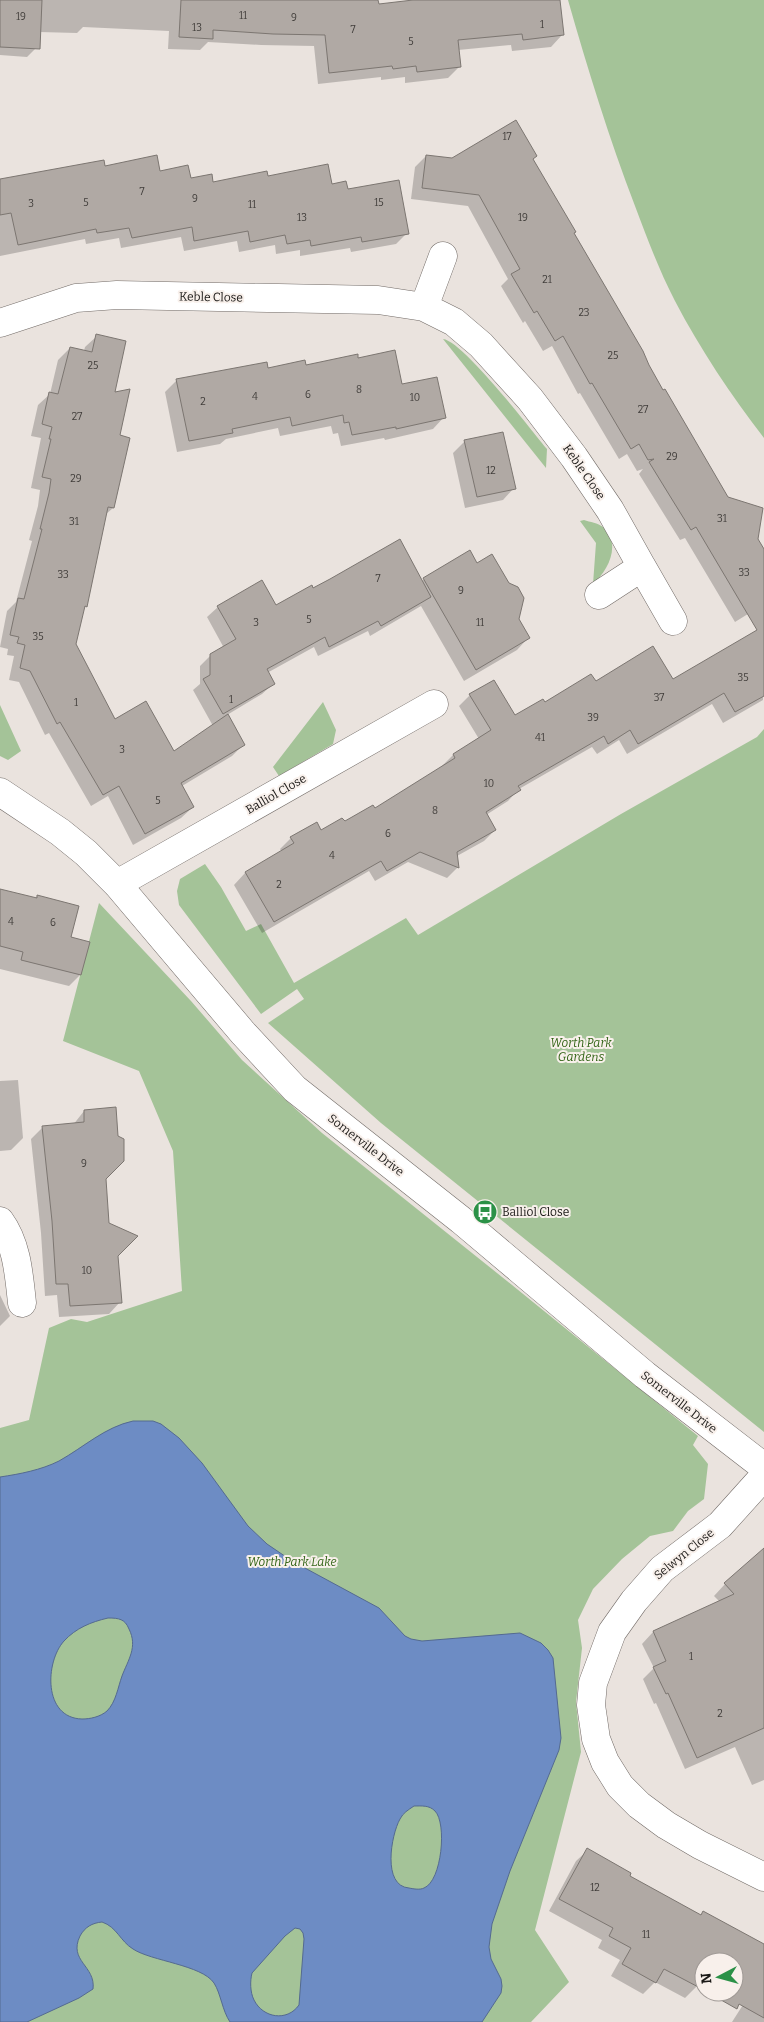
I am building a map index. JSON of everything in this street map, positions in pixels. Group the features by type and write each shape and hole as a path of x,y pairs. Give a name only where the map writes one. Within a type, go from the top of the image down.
{"street":[{"path":"424,307 443,256"},
{"name":"Keble Close","path":"0,323 76,298 117,295 378,300 424,307 454,322 481,345 530,399 574,457 610,510 673,621"},
{"path":"599,595 642,567"},
{"name":"Balliol Close","path":"117,884 434,704"},
{"name":"Somerville Drive","path":"0,792 60,832 86,853 117,884 243,1033 295,1089 461,1220 645,1376 764,1467"},
{"path":"0,1220 8,1232 17,1264 22,1303"},
{"name":"Selwyn Close","path":"764,1476 720,1525 662,1569 634,1601 612,1632 593,1683 591,1705 596,1739 605,1762 620,1786 639,1805 666,1826 700,1846 764,1877"}],"green space":[{"path":"568,0 764,0 764,438 705,354 664,278 616,155"},
{"path":"443,339 453,344 465,354 512,406 547,449 546,468"},
{"path":"584,520 603,527 612,541 611,557 608,565 599,579 593,584 596,543 580,521"},
{"path":"323,702 336,730 333,744 279,776 273,767"},
{"path":"0,705 21,751 8,760 0,756"},
{"name":"Worth Park Gardens","path":"764,729 764,1432 381,1123 268,1023 304,999 297,989 261,1014 179,905 177,891 180,879 205,864 221,887 246,931 261,924 294,983 406,918 418,935 621,814 757,737"},
{"name":"Worth Park Lake","path":"99,903 191,1001 242,1060 322,1133 698,1436 693,1445 708,1464 704,1499 688,1511 673,1531 650,1536 622,1559 593,1589 578,1620 582,1648 576,1702 581,1752 535,1930 569,1982 531,2022 0,2022 0,1428 29,1420 49,1328 71,1319 87,1322 182,1291 173,1151 139,1071 63,1041"}],"water":[{"path":"133,1421 153,1421 161,1424 179,1438 202,1463 248,1526 267,1544 292,1561 379,1608 405,1636 422,1641 520,1633 541,1643 553,1658 561,1738 559,1750 510,1871 492,1924 489,1947 491,1959 501,1979 502,1986 501,1993 482,2022 230,2022 216,1987 208,1977 188,1967 152,1957 133,1949 111,1927 102,1922 92,1924 87,1928 80,1936 77,1945 77,1952 91,1975 93,1989 79,1998 27,2022 0,2022 0,1477 45,1467 59,1461 104,1433","holes":["108,1618 118,1619 126,1623 133,1642 115,1699 107,1711 98,1716 82,1719 69,1716 60,1709 54,1699 51,1688 53,1662 58,1650 69,1636 79,1629","414,1806 433,1809 439,1817 441,1827 442,1839 439,1864 430,1883 421,1889 400,1885 395,1879 392,1870 391,1859 394,1836 400,1819","295,1928 300,1929 303,1933 299,2005 288,2014 275,2016 263,2011 254,2000 251,1979 252,1973 285,1936"]}],"building":[{"path":"0,0 42,0 40,49 0,47"},
{"path":"181,0 378,0 379,4 413,0 560,0 564,35 523,40 522,34 458,40 461,67 417,72 416,66 393,69 392,66 329,73 325,35 213,30 213,39 179,37"},
{"path":"516,120 537,156 533,159 576,232 574,233 643,351 663,390 665,389 728,497 763,508 758,539 764,549 764,696 735,712 724,693 638,744 630,730 608,744 604,736 518,786 521,790 486,812 496,830 457,852 459,868 420,852 387,871 381,861 274,922 245,872 294,843 290,837 317,822 321,830 342,818 345,821 373,805 375,808 455,758 453,754 491,730 469,694 494,680 515,715 543,699 545,702 591,674 596,681 653,646 673,679 757,630 696,527 691,530 649,462 654,459 648,460 639,444 631,449 592,383 590,384 563,336 555,341 537,311 534,313 511,274 520,269 479,195 422,188 426,155 452,158"},
{"path":"157,155 160,171 188,165 191,178 212,174 213,182 267,171 268,176 328,164 332,184 346,181 348,189 399,180 409,234 362,242 361,237 311,246 310,240 287,244 285,235 250,242 248,231 194,241 192,227 132,238 129,228 97,233 96,229 18,245 11,213 0,215 0,179 104,160 105,166"},
{"path":"96,334 126,341 115,392 130,389 120,435 130,438 114,508 108,507 87,607 85,606 76,644 115,719 146,701 174,751 228,714 245,745 181,783 194,807 145,834 119,786 103,795 60,722 57,724 30,671 20,668 25,645 17,643 19,637 10,635 18,598 24,599 49,493 51,479 42,477 52,427 42,424 49,392 58,394 70,347 92,352"},
{"path":"395,350 402,384 437,377 446,418 396,429 396,427 352,435 349,422 344,423 343,415 292,426 290,417 232,429 233,433 189,441 176,379 267,362 268,368 305,360 306,365 358,354 358,358"},
{"path":"503,432 516,489 477,497 464,440"},
{"path":"400,539 431,597 381,626 378,621 329,647 325,637 267,669 275,684 223,714 203,679 210,675 210,654 236,639 217,606 262,580 276,605 312,585 313,588 330,579"},
{"path":"470,550 477,563 492,554 509,583 518,587 524,598 519,619 530,638 476,670 423,578"},
{"path":"0,889 37,898 37,895 79,906 71,937 90,942 81,975 21,960 23,952 0,946"},
{"path":"116,1107 118,1136 124,1139 124,1161 106,1179 109,1223 138,1236 118,1256 122,1303 70,1306 68,1284 56,1284 52,1221 42,1126 84,1122 84,1110"},
{"path":"764,1548 764,1728 697,1758 668,1693 666,1694 653,1667 666,1661 653,1631 734,1594 724,1583"},
{"path":"587,1848 631,1873 630,1876 701,1915 703,1911 764,1944 764,2018 739,2004 737,2009 725,2002 744,2002 744,1952 694,1952 694,1985 664,1969 656,1983 622,1964 631,1948 609,1936 613,1928 559,1899"}],"place":[{"name":"Balliol Close","path":"485,1212"}]}
